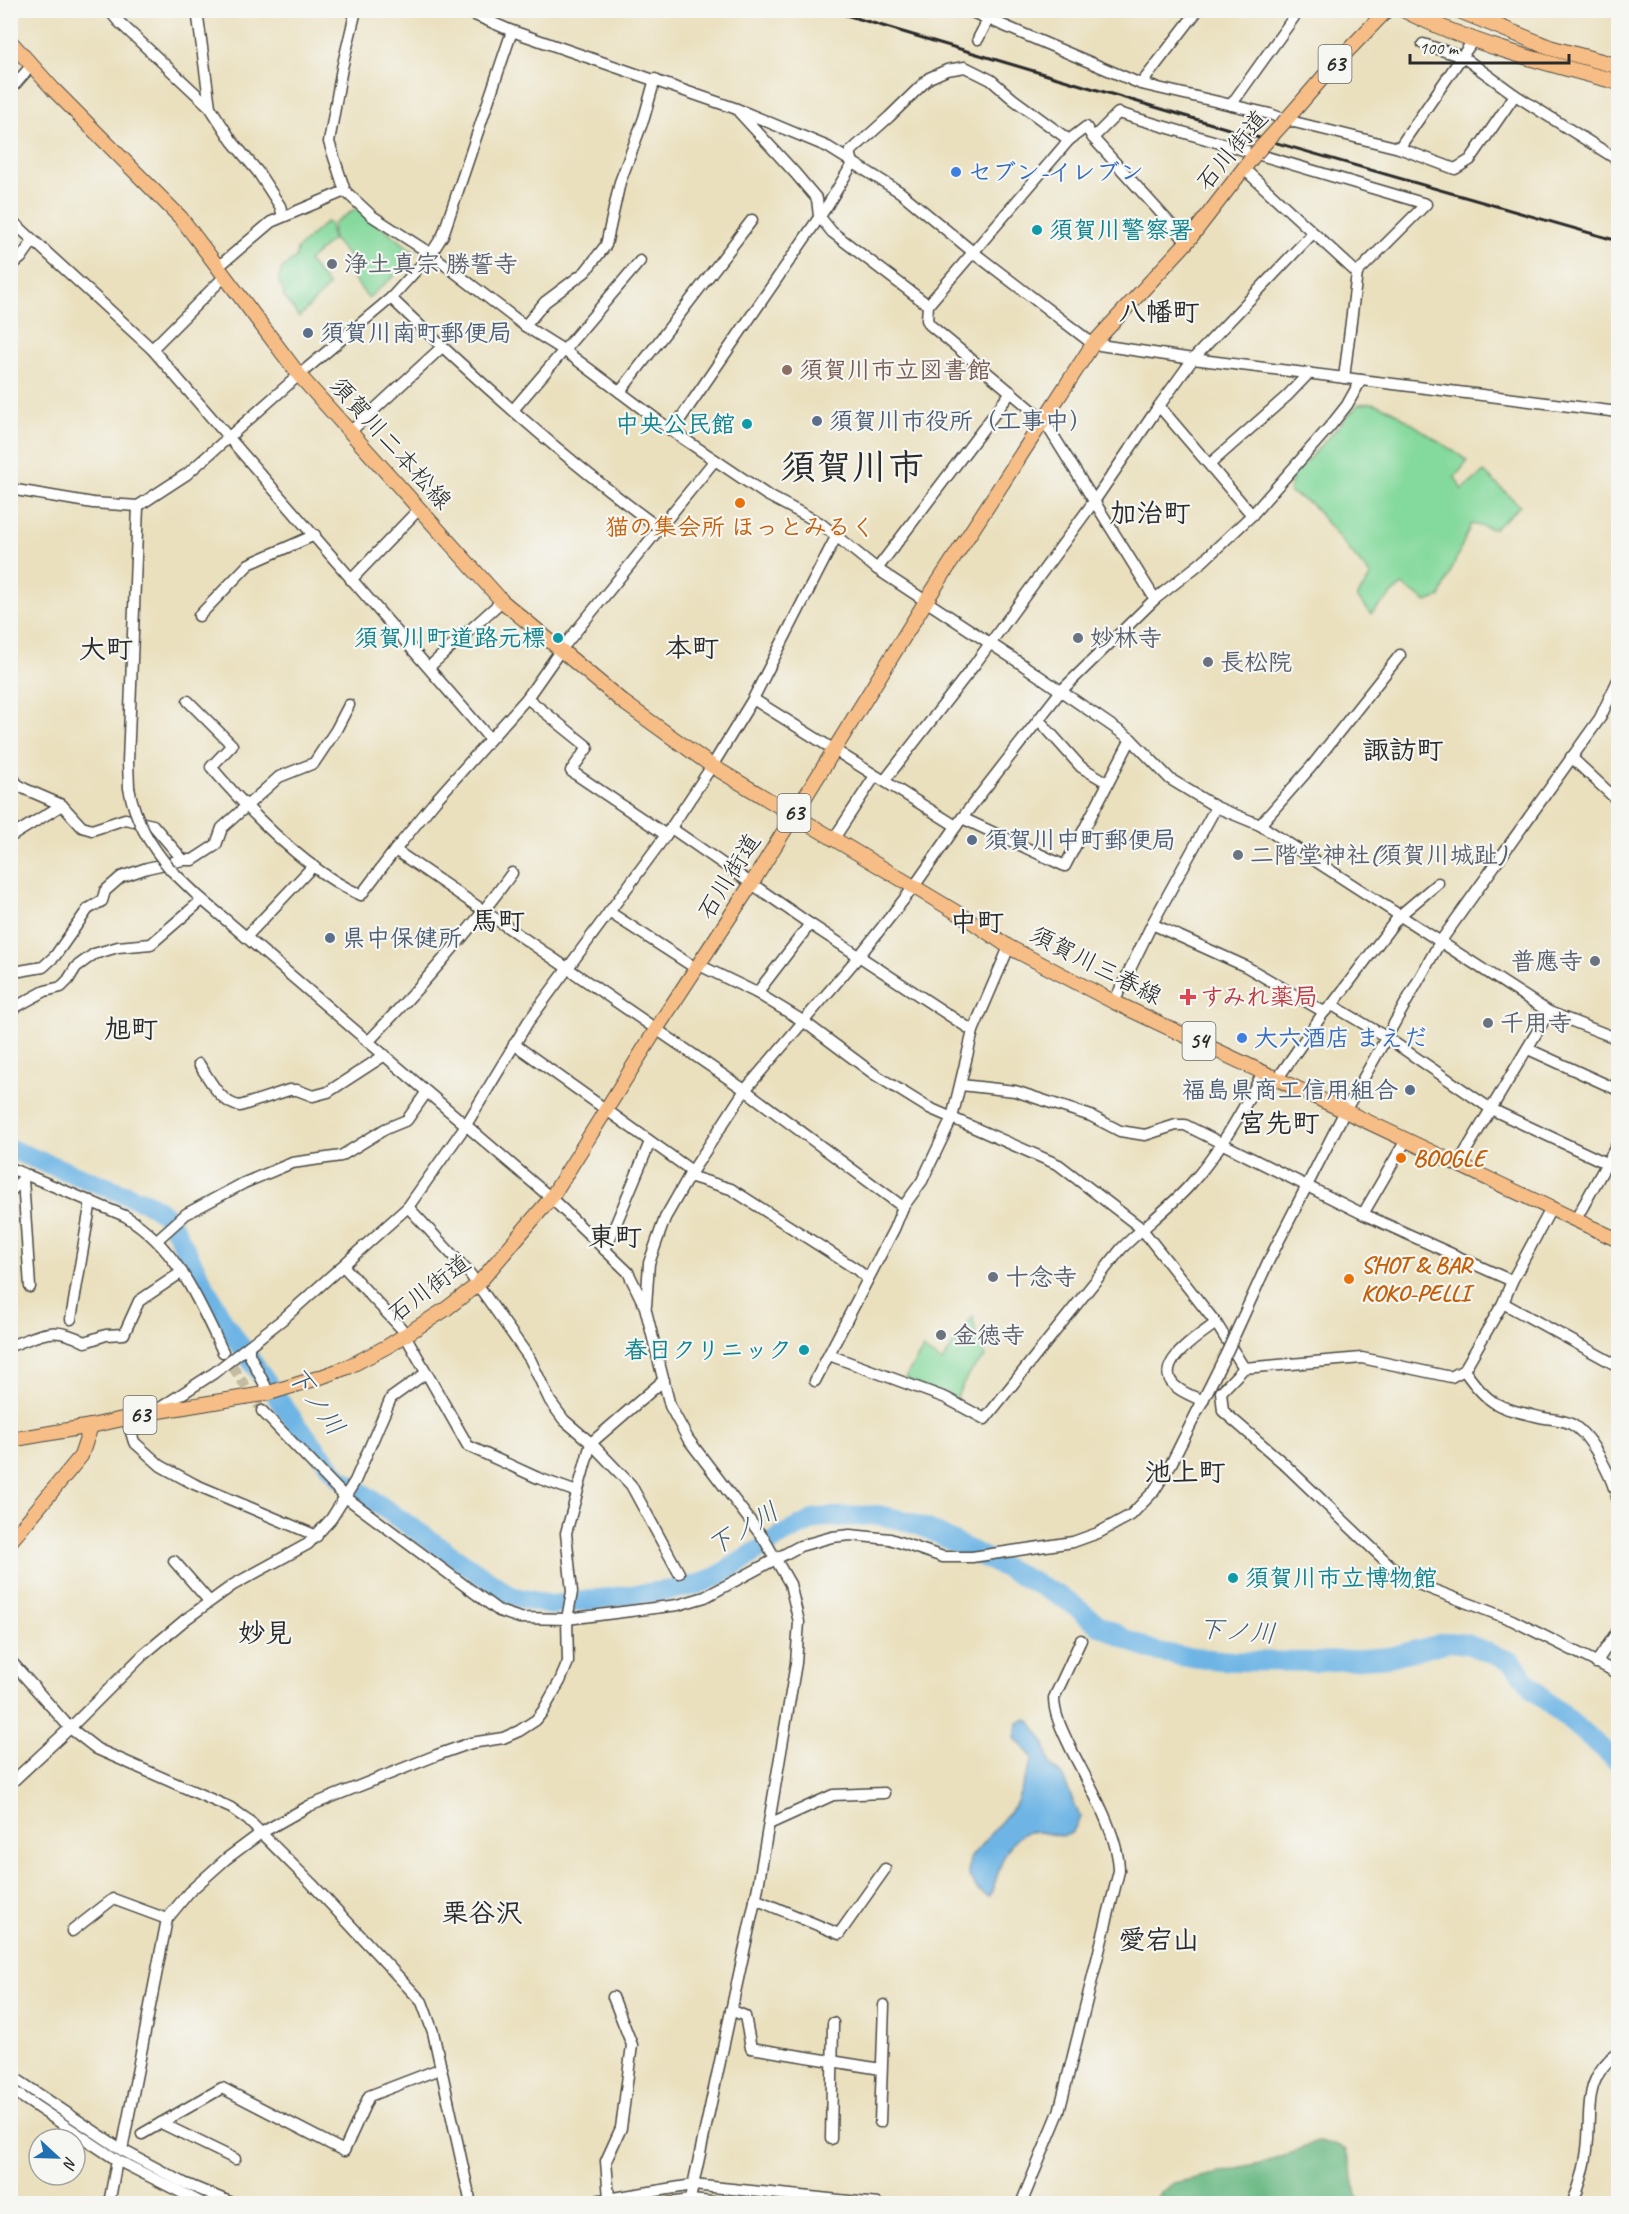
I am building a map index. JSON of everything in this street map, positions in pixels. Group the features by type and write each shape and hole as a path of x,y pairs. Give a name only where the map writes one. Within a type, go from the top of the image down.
{"highway":[{"path":"1404,10 1437,27 1541,62 1618,82"},
{"path":"1458,10 1551,48 1618,66"}],"main road":[{"name":"石川街道","path":"10,1440 154,1412 269,1393 348,1367 406,1335 477,1285 551,1198 657,1028 752,883 926,601 1093,344 1187,242 1255,153 1331,68 1387,10"},
{"name":"須賀川二本松線","path":"10,41 53,89 181,218 299,375 502,601 623,702 712,766 794,814"},
{"name":"須賀川三春線","path":"794,814 833,840 971,921 1009,947 1114,1002 1618,1240"},
{"path":"10,1542 81,1456 91,1426"}],"street":[{"path":"109,10 210,107 232,141 258,171 280,206 283,216"},
{"path":"197,10 210,107"},
{"path":"356,10 342,69 329,142 345,191 372,216 431,254 525,326 565,351 672,431 767,495 820,523 877,569 1131,739 1170,779 1216,807 1260,825 1549,1012 1618,1038"},
{"path":"464,10 512,31 737,109 828,147 900,192 973,252 1093,344 1193,359 1618,412"},
{"path":"967,10 1141,84 1270,114 1399,148 1455,169 1470,160 1515,95"},
{"path":"978,39 993,10"},
{"path":"1141,84 1198,10"},
{"path":"1231,105 1299,10"},
{"path":"10,489 93,503 138,506 187,474 391,298 431,254 442,235 512,31"},
{"path":"1399,148 1474,39"},
{"path":"1423,44 1463,57 1515,95 1618,160"},
{"path":"10,90 32,65"},
{"path":"672,431 853,163 850,152 929,78 946,70 964,67 991,80 1069,140"},
{"path":"525,326 545,302 585,272 606,245 620,182 644,118 655,80"},
{"path":"737,109 817,199 819,216 832,232 928,305"},
{"path":"1093,138 1118,113 1426,204 1357,273 1344,378"},
{"path":"1155,599 1043,419 930,325 927,320 928,305 1069,140 1086,127 1093,138 1187,242"},
{"path":"1243,168 1357,273"},
{"path":"152,349 221,272 271,222 345,191"},
{"path":"10,219 152,349 490,739"},
{"path":"620,392 752,220"},
{"path":"833,840 880,778 989,644 1095,500 1193,359 1313,234"},
{"path":"10,267 21,258 33,241"},
{"path":"513,410 640,261"},
{"path":"391,298 513,410 620,500 659,528"},
{"path":"351,431 442,347"},
{"path":"1210,464 1287,396 1309,373"},
{"path":"645,1307 649,1263 665,1218 745,1090 860,955 1060,692 1155,599 1202,562 1252,516 1332,424 1347,405 1361,380"},
{"path":"877,569 1011,392"},
{"path":"1159,406 1252,516"},
{"path":"188,701 232,745 211,767 246,807 313,866 346,889 361,895 395,849 527,698 560,651 715,460"},
{"path":"138,506 128,762 129,788 133,806 145,836 165,863 200,898 551,1198 628,1272 645,1307 670,1406 688,1439 764,1539 790,1584 799,1622 796,1663 755,1899 690,2202"},
{"path":"351,580 419,509"},
{"path":"199,616 249,564 315,535"},
{"path":"154,1412 249,1346 344,1267 408,1208 466,1125 514,1044 668,832 712,766 753,699 837,535"},
{"path":"429,667 502,601"},
{"path":"1260,825 1311,767 1400,655"},
{"path":"262,1411 344,1496 499,1611 520,1618 567,1619 678,1605 705,1597 800,1546 832,1537 850,1535 890,1539 943,1557 972,1557 1073,1542 1098,1533 1131,1515 1154,1491 1171,1464 1306,1186 1345,1111 1440,942 1600,718 1618,680"},
{"path":"527,698 588,747 571,771 752,883 973,1031"},
{"path":"753,699 880,778 959,822 1065,866 1131,739"},
{"path":"10,975 14,972 43,967 55,956 88,909 102,901 105,891 121,877 147,868 193,860 216,845 222,828 279,777 314,763 350,705"},
{"path":"1039,720 1081,766 1108,783"},
{"path":"1571,757 1618,798"},
{"path":"10,773 17,784 62,805 82,827 92,831 125,819 153,825 183,860"},
{"path":"10,837 62,805"},
{"path":"1114,1002 1152,924 1216,807"},
{"path":"395,849 745,1090 903,1207"},
{"path":"246,937 313,866"},
{"path":"368,1042 442,962 512,873"},
{"path":"1278,1078 1399,916 1438,883"},
{"path":"10,1010 45,991 61,987 76,967 94,954 118,947 151,944 200,898"},
{"path":"609,912 698,967 757,993 803,1021 874,1074 927,1107 1059,1165 1141,1228 1216,1323 1244,1368"},
{"path":"757,993 810,924"},
{"path":"1152,924 1245,966 1386,1037 1491,1109 1606,1163"},
{"path":"815,1381 894,1229 903,1207 922,1181 952,1118 973,1031 1009,947"},
{"path":"1458,1164 1549,1012"},
{"path":"514,1044 691,1174 731,1190 867,1278"},
{"path":"1528,1049 1618,1090"},
{"path":"200,1064 225,1101 233,1106 240,1106 289,1090 297,1090 313,1096 328,1092 385,1055"},
{"path":"829,1355 946,1398 985,1419 1121,1249 1141,1228 1189,1186 1222,1144 1264,1071"},
{"path":"961,1085 1015,1092 1090,1116 1120,1131 1144,1136 1176,1125 1185,1125 1363,1214 1439,1246 1512,1281"},
{"path":"158,1239 186,1214 244,1183 292,1163 341,1156 407,1120 426,1093"},
{"path":"1363,1214 1406,1140"},
{"path":"604,1250 650,1142"},
{"path":"1576,1219 1618,1143"},
{"path":"10,1168 25,1177 126,1216 158,1239 195,1293 223,1352"},
{"path":"10,1192 25,1177"},
{"path":"25,1177 30,1287"},
{"path":"71,1319 91,1201"},
{"path":"408,1208 470,1274 530,1359 550,1401 564,1420 591,1443 631,1485 679,1573"},
{"path":"1552,1208 1512,1281 1503,1303 1464,1370 1451,1377 1362,1358 1244,1368 1221,1392 1223,1411 1282,1462 1396,1572 1418,1584 1512,1620 1618,1675"},
{"path":"344,1267 406,1335 468,1446 538,1478 577,1492"},
{"path":"10,1346 50,1331 68,1333 85,1342 106,1335 124,1334 139,1300 182,1272"},
{"path":"1503,1303 1618,1366"},
{"path":"1203,1401 1177,1388 1172,1384 1169,1374 1171,1362 1184,1347 1216,1323"},
{"path":"249,1346 249,1354 269,1393"},
{"path":"1464,1370 1478,1391 1497,1406 1571,1424 1589,1440 1600,1458 1617,1494 1618,1506"},
{"path":"10,1784 143,1655 209,1601 233,1585 308,1544 317,1536 356,1481 391,1398 426,1373"},
{"path":"109,2204 168,1919 189,1892 226,1859 261,1833 309,1806 471,1743 503,1738 529,1725 543,1711 568,1662 567,1619 572,1592 566,1533 591,1443 664,1380"},
{"path":"127,1419 134,1442 161,1466 194,1484 317,1536"},
{"path":"174,1561 209,1601"},
{"path":"1596,1663 1618,1630"},
{"path":"1021,2204 1059,2112 1119,1871 1116,1848 1098,1803 1061,1728 1054,1704 1054,1698 1081,1640"},
{"path":"10,1660 70,1728 98,1749 231,1808 248,1820 312,1884 422,2002 433,2032 442,2068 471,2204"},
{"path":"769,1824 833,1795 884,1793"},
{"path":"755,1899 839,1934 885,1869"},
{"path":"72,1931 113,1899 168,1919"},
{"path":"609,2198 606,2161 621,2128 632,2045 613,1997"},
{"path":"880,2122 884,2005"},
{"path":"731,2010 745,2016 751,2048 881,2069"},
{"path":"831,2139 833,2023"},
{"path":"1573,2203 1580,2187 1587,2149 1590,2092 1603,2068 1618,2052"},
{"path":"142,2134 222,2088 344,2151 369,2096 442,2068"},
{"path":"10,2075 119,2155 235,2204"},
{"path":"10,2089 204,2204"},
{"path":"161,2123 235,2159"},
{"path":"576,2204 693,2185 878,2204"},
{"path":"663,2204 690,2202 734,2204"}],"green space":[{"path":"357,208 416,253 368,298 350,274 357,266 333,239 333,224"},
{"path":"326,222 330,224 332,240 308,261 329,286 299,317 283,295 284,292 278,280 282,268 296,258 297,249"},
{"path":"1372,403 1390,409 1468,461 1455,477 1462,490 1484,472 1520,506 1494,529 1471,524 1440,597 1427,602 1402,585 1371,614 1357,597 1371,576 1311,504 1289,492 1292,477 1359,404"},
{"path":"973,1316 976,1335 986,1357 969,1373 954,1402 905,1378 923,1349 942,1362"},
{"path":"1317,2142 1335,2144 1346,2150 1359,2203 1154,2203 1161,2192 1174,2183 1269,2162"}],"water":[{"path":"1026,1719 1031,1722 1044,1741 1051,1765 1062,1776 1080,1817 1074,1830 1067,1835 1027,1832 1014,1841 1004,1856 989,1897 978,1890 971,1880 968,1873 970,1858 1016,1804 1033,1758 1015,1738 1018,1723"}],"waterway":[{"name":"下ノ川","path":"10,1149 150,1204 165,1215 178,1235 223,1321 294,1421 339,1477 511,1596 551,1605 696,1585 718,1576 784,1534 817,1518 878,1515 928,1529 1068,1601 1099,1625 1154,1651 1186,1657 1233,1661 1320,1662 1389,1657 1449,1642 1467,1644 1512,1662 1536,1692 1618,1760"}],"tunnel":[{"path":"224,1354 262,1411"}],"railway":[{"path":"829,10 1249,135 1618,241"}],"place":[{"name":"セブン-イレブン","path":"956,172"},
{"name":"須賀川警察署","path":"1037,230"},
{"name":"浄土真宗 勝誓寺","path":"332,264"},
{"name":"須賀川南町郵便局","path":"308,333"},
{"name":"須賀川市立図書館","path":"787,370"},
{"name":"須賀川市役所（工事中）","path":"817,421"},
{"name":"中央公民館","path":"747,424"},
{"name":"猫の集会所 ほっとみるく","path":"740,503"},
{"name":"須賀川町道路元標","path":"558,638"},
{"name":"妙林寺","path":"1078,638"},
{"name":"長松院","path":"1208,662"},
{"name":"須賀川中町郵便局","path":"972,840"},
{"name":"二階堂神社(須賀川城趾)","path":"1238,855"},
{"name":"県中保健所","path":"330,938"},
{"name":"普應寺","path":"1595,961"},
{"name":"すみれ薬局","path":"1188,997"},
{"name":"千用寺","path":"1488,1023"},
{"name":"大六酒店 まえだ","path":"1242,1038"},
{"name":"福島県商工信用組合","path":"1410,1090"},
{"name":"BOOGLE","path":"1401,1158"},
{"name":"十念寺","path":"993,1277"},
{"name":"SHOT & BAR KOKO-PELLI","path":"1349,1279"},
{"name":"金徳寺","path":"941,1335"},
{"name":"春日クリニック","path":"804,1350"},
{"name":"須賀川市立博物館","path":"1233,1578"}],"district":[{"name":"八幡町","path":"1159,312"},
{"name":"須賀川市","path":"852,467"},
{"name":"加治町","path":"1150,513"},
{"name":"本町","path":"692,648"},
{"name":"大町","path":"106,649"},
{"name":"諏訪町","path":"1403,750"},
{"name":"馬町","path":"498,921"},
{"name":"中町","path":"977,922"},
{"name":"旭町","path":"131,1029"},
{"name":"宮先町","path":"1279,1123"},
{"name":"東町","path":"615,1237"},
{"name":"池上町","path":"1185,1472"},
{"name":"妙見","path":"265,1633"},
{"name":"栗谷沢","path":"482,1913"},
{"name":"愛宕山","path":"1159,1940"}]}
